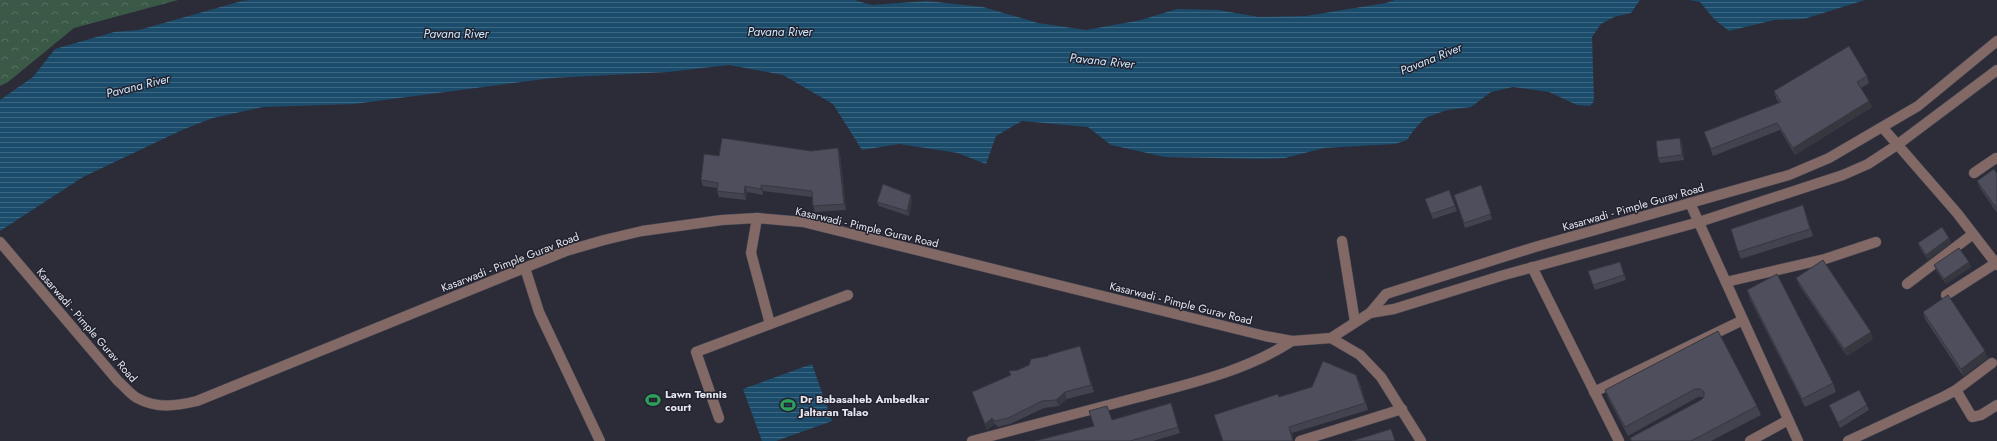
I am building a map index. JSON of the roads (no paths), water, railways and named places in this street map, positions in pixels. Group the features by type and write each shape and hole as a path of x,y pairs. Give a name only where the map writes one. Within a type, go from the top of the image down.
{"street":[{"name":"Kasarwadi - Pimple Gurav Road","path":"0,242 118,381 136,398 153,404 172,407 197,401 566,251 642,231 722,220 757,218 803,222 1292,341 1331,338 1370,313 1386,294 1535,247 1789,175 1828,158 1918,106 1997,41"},
{"name":"Kasarwadi - Pimple Gurav Road","path":"1370,313 1394,309 1532,267 1699,222 1843,176 1868,164 1897,145 1997,70"},
{"path":"1882,128 1974,234 1996,264 1946,295"},
{"path":"1974,173 1997,159"},
{"path":"1690,203 1798,441"},
{"path":"757,218 751,253 770,324"},
{"path":"1907,284 1974,234"},
{"path":"1342,241 1355,322"},
{"path":"1726,282 1825,260 1876,242"},
{"path":"1532,267 1619,441"},
{"path":"524,268 539,312 600,441"},
{"path":"719,418 696,352 848,295"},
{"path":"1594,392 1743,320"},
{"path":"1331,338 1360,355 1381,377 1421,441"},
{"path":"972,441 1186,385 1256,362 1292,341"},
{"path":"1848,441 1956,390 1992,364"},
{"path":"1956,390 1972,417 1981,416 1997,405"},
{"path":"1300,441 1317,439 1402,410"},
{"path":"1750,441 1788,420"}],"water":[{"name":"Pavana River","path":"854,0 872,5 927,1 983,7 1038,23 1086,30 1141,20 1177,9 1218,10 1259,17 1306,16 1386,3 1395,0 1640,0 1631,13 1614,17 1601,24 1592,37 1594,101 1590,106 1577,105 1549,92 1513,87 1491,92 1471,107 1447,110 1425,118 1407,140 1395,144 1324,148 1285,158 1165,157 1111,145 1088,127 1022,121 996,136 986,164 958,153 899,144 862,150 833,104 783,75 729,65 668,72 552,78 354,104 263,107 213,118 182,130 83,177 0,231 0,100 33,77 55,49 114,32 139,30 242,1"},
{"path":"1690,0 1865,0 1804,19 1774,20 1729,31 1715,20 1700,2"},
{"name":"Dr Babasaheb Ambedkar Jaltaran Talao","path":"812,364 832,421 776,441 762,441 743,389"}],"place":[{"name":"Lawn Tennis court","path":"653,400"},
{"name":"Dr Babasaheb Ambedkar Jaltaran Talao","path":"788,405"}]}
